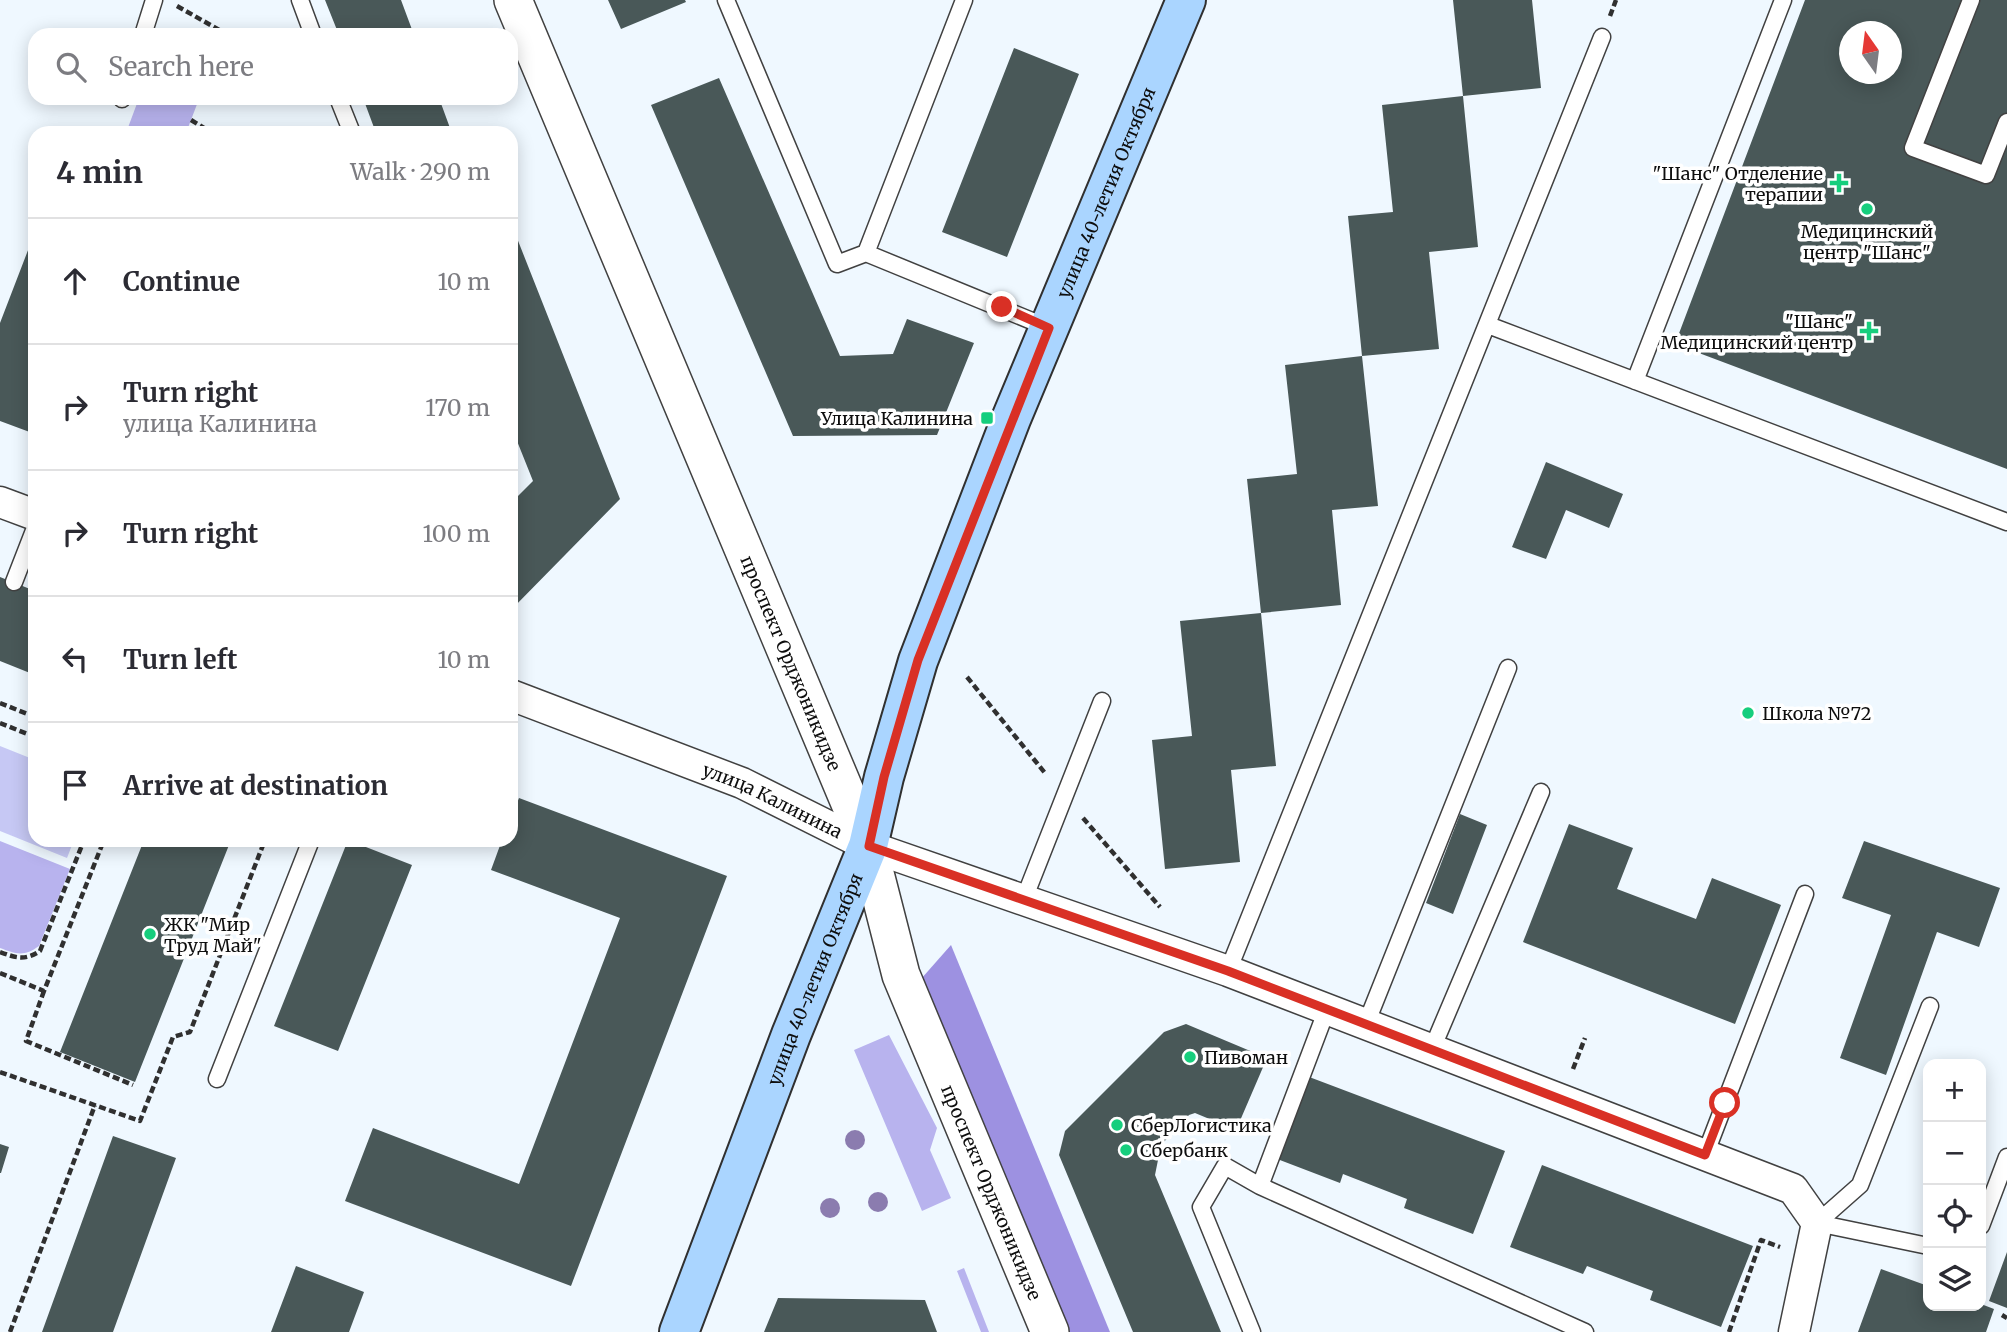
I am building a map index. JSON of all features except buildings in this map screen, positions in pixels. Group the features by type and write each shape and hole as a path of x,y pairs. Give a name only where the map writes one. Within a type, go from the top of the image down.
{"main road":[{"name":"улица 40-летия Октября","path":"679,1332 791,1035 869,846 884,777 918,660 1049,328 1186,0"}],"street":[{"name":"проспект Орджоникидзе","path":"513,0 869,846 901,975 1050,1332"},
{"path":"0,502 28,512"},
{"name":"улица Калинина","path":"518,698 741,783 869,846 1228,971 1793,1189 1817,1223"},
{"path":"1794,1332 1817,1223"}],"lane":[{"path":"145,28 154,0"},
{"path":"299,0 310,28"},
{"path":"726,0 837,264 866,253 1049,328"},
{"path":"866,253 964,0"},
{"path":"1635,380 1783,0"},
{"path":"1970,0 1913,148 1986,175 2007,122"},
{"path":"1228,971 1602,37"},
{"path":"341,105 349,126"},
{"path":"1488,325 2007,522"},
{"path":"14,582 28,546"},
{"path":"1366,1024 1508,668"},
{"path":"1024,899 1102,701"},
{"path":"1432,1049 1541,792"},
{"path":"216,1079 308,847"},
{"path":"1705,1155 1805,894"},
{"path":"1817,1223 1860,1185 1930,1006"},
{"path":"1260,1186 1327,1009"},
{"path":"1986,1213 2007,1157"},
{"path":"1252,1332 1201,1207 1224,1166 1260,1186 1585,1332"},
{"path":"1817,1223 1923,1245"}],"path":[{"path":"167,0 216,28"},
{"path":"191,120 201,126"},
{"path":"0,703 28,713"},
{"path":"0,723 28,734"},
{"path":"0,952 18,959 31,957 40,951 81,847"},
{"path":"101,847 26,1041 133,1085"},
{"path":"0,1072 140,1121 173,1037 190,1032 262,847"},
{"path":"0,973 44,991"},
{"path":"10,1332 96,1105"},
{"path":"1729,1332 1761,1240"}],"shaded area":[{"path":"136,105 197,105 189,126 129,126"},
{"path":"0,746 28,757 28,842 0,831"},
{"path":"0,841 70,869 39,946 24,953 0,948"},
{"path":"40,847 71,847 67,858"},
{"path":"951,945 1110,1332 1065,1332 921,979"},
{"path":"889,1035 937,1128 930,1150 951,1198 922,1211 854,1050"},
{"path":"964,1268 989,1332 981,1332 957,1271"}],"place":[{"name":"\"Шанс\" Отделение терапии","path":"1839,183"},
{"name":"Медицинский центр \"Шанс\"","path":"1867,209"},
{"name":"\"Шанс\" Медицинский центр","path":"1869,331"},
{"name":"Улица Калинина","path":"987,418"},
{"name":"Школа №72","path":"1748,713"},
{"name":"ЖК \"Мир Труд Май\"","path":"150,934"},
{"name":"Пивоман","path":"1190,1057"},
{"name":"СберЛогистика","path":"1117,1125"},
{"name":"Сбербанк","path":"1126,1150"}],"route":[{"path":"1002,307 1049,328 918,660 884,777 869,846 1228,971 1705,1155 1725,1103"}]}
